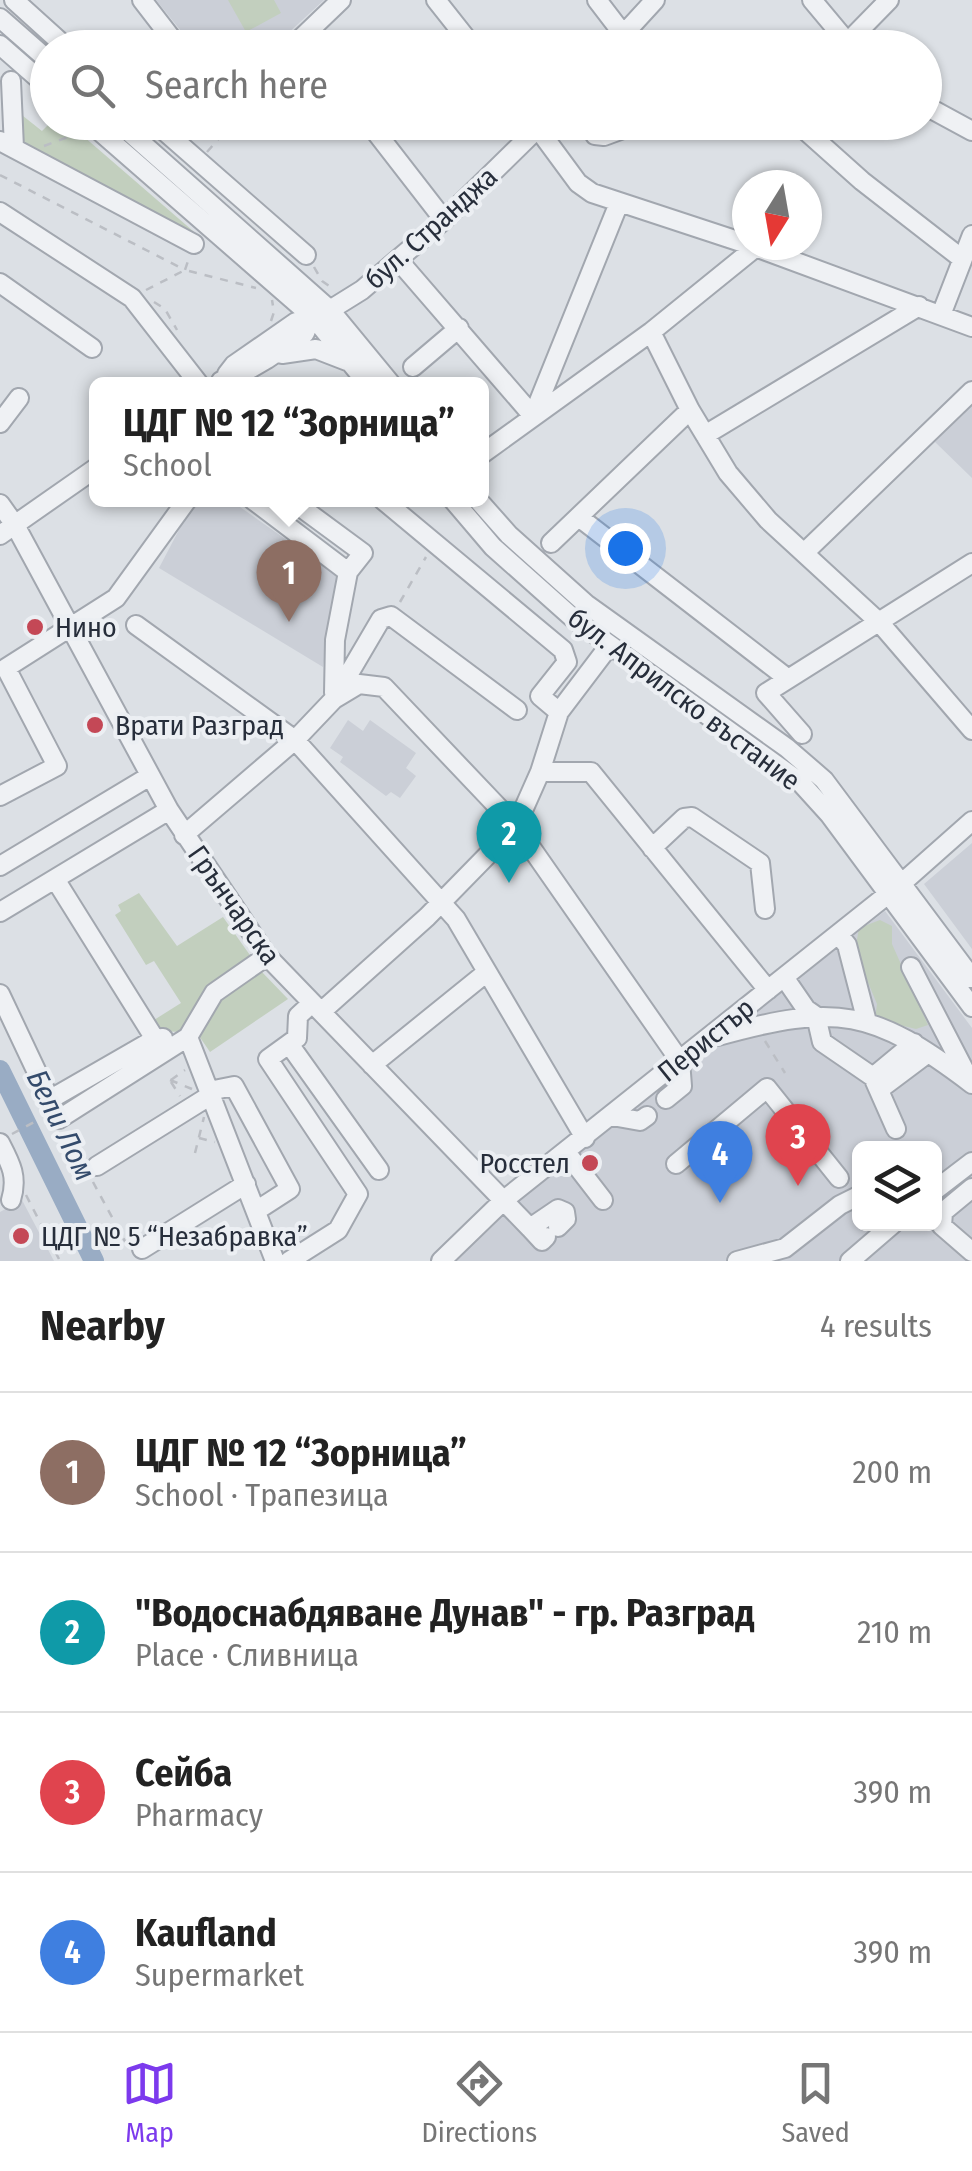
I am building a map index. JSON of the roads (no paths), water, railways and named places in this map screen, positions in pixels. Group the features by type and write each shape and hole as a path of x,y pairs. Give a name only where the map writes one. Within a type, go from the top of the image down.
{"street":[{"path":"14,0 47,30"},
{"path":"142,0 165,30"},
{"path":"314,30 341,0"},
{"path":"436,0 460,30"},
{"path":"598,0 612,30"},
{"path":"627,30 655,0"},
{"path":"812,0 834,30"},
{"path":"859,30 888,0"},
{"path":"0,18 30,44"},
{"path":"0,45 30,71"},
{"path":"11,80 7,145 194,244"},
{"path":"942,115 972,131"},
{"path":"101,140 278,294 282,313 266,350 316,349 360,360"},
{"path":"136,140 360,360 382,377"},
{"path":"175,140 306,256"},
{"path":"382,140 444,220"},
{"name":"бул. Странджа","path":"223,377 234,365 305,333 318,317 362,290 444,220 523,140"},
{"path":"548,140 578,183 592,193 732,239"},
{"path":"816,140 862,181 962,258"},
{"path":"533,416 619,203"},
{"path":"0,212 132,298 194,377"},
{"path":"940,315 972,236"},
{"path":"489,449 650,332 734,260"},
{"path":"792,260 972,327"},
{"path":"398,261 533,416"},
{"path":"0,283 92,348"},
{"path":"267,286 318,317"},
{"path":"362,290 354,315 366,377"},
{"path":"705,435 918,306"},
{"path":"413,367 459,328"},
{"path":"650,332 690,410 738,485 768,520 880,623 972,730"},
{"path":"804,553 972,392"},
{"path":"551,542 690,410"},
{"path":"7,530 89,473"},
{"name":"Грънчарска","path":"0,504 7,530 68,626 169,810 266,956 504,1200 544,1231"},
{"path":"0,796 57,766 6,668 116,598 183,507"},
{"path":"262,507 348,572"},
{"path":"301,507 363,553 348,572 336,640 334,699"},
{"path":"392,507 562,650 566,662 540,696 560,712"},
{"name":"бул. Априлско въстание","path":"459,507 492,546 609,646 800,782 972,978"},
{"name":"бул. Априлско въстание","path":"484,507 508,535 586,604 806,764 842,800 972,1008"},
{"path":"580,518 787,678"},
{"path":"802,734 766,693 972,563"},
{"path":"184,835 295,740 334,699 386,617 517,710"},
{"path":"136,624 295,740 456,919 585,1138"},
{"path":"289,1261 338,1230 358,1194 268,1059 297,1038 298,1016 316,1008 441,902 516,826 560,712 609,646"},
{"path":"334,699 359,684 384,687 516,826 680,1061 682,1086 666,1100"},
{"path":"540,772 591,772 783,1019"},
{"path":"0,866 150,776"},
{"path":"0,912 169,810"},
{"path":"652,848 684,818 692,817 760,863 765,909"},
{"name":"Перистър","path":"441,1261 504,1200 708,1039 972,821"},
{"path":"55,879 155,1039"},
{"path":"834,936 844,965"},
{"path":"834,936 847,945 860,1020"},
{"path":"54,1110 188,1037 214,993 266,956"},
{"path":"911,966 972,1084"},
{"path":"372,1065 487,972"},
{"path":"784,976 816,1016 822,1042 876,1084 896,1129"},
{"path":"850,985 860,1020"},
{"path":"0,994 54,1110"},
{"path":"708,1039 783,1019 816,1016 860,1020 921,1048 972,1084"},
{"path":"54,1110 155,1039 188,1037"},
{"path":"188,1037 275,1261"},
{"path":"290,1044 379,1170"},
{"path":"876,1084 921,1048"},
{"path":"97,1166 210,1093 234,1086 290,1189 256,1211"},
{"path":"676,1164 767,1088 839,1178"},
{"path":"612,1116 640,1121 647,1116"},
{"path":"0,1141 14,1172 16,1184 11,1200"},
{"path":"566,1152 604,1200"},
{"path":"942,1186 972,1162"},
{"path":"137,1251 246,1184"},
{"path":"970,1191 943,1212 942,1226 972,1252"},
{"path":"738,1261 786,1248 852,1199"},
{"path":"850,1261 885,1231"}],"waterway":[{"name":"Бели Лом","path":"0,1070 94,1261"}],"place":[{"name":"ЦДГ № 12 “Зорница”","path":"289,622"},
{"name":"Нино","path":"35,627"},
{"name":"Врати Разград","path":"95,725"},
{"name":"\"Водоснабдяване Дунав\" - гр. Разград","path":"509,883"},
{"name":"Росстел","path":"590,1163"},
{"name":"Сейба","path":"798,1186"},
{"name":"Kaufland","path":"720,1203"},
{"name":"ЦДГ № 5 “Незабравка”","path":"21,1236"}]}
